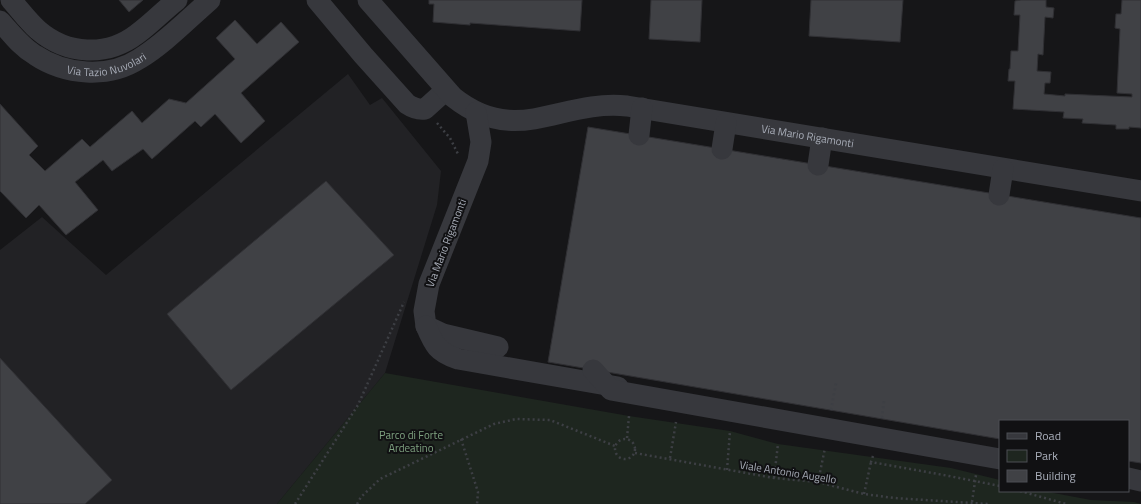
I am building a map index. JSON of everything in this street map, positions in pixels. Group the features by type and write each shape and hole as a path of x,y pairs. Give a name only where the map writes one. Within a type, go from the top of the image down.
{"street":[{"name":"Via Tazio Nuvolari","path":"12,0 32,24 50,39 71,47 90,51 106,49 127,41 177,0"},
{"name":"Via Tazio Nuvolari","path":"0,21 26,49 35,56 72,70 83,72 102,72 122,68 140,59 155,48 210,0"},
{"path":"317,0 363,55 407,104 416,110 425,110 446,90"},
{"name":"Via Mario Rigamonti","path":"368,0 446,90 462,104 476,112 505,121 516,122 541,118 598,105 642,108 1141,191"},
{"path":"639,135 642,108"},
{"name":"Via Mario Rigamonti","path":"426,326 424,311 429,284 478,161 481,142 476,112"},
{"path":"722,149 726,122"},
{"path":"818,165 822,138"},
{"path":"999,194 1003,168"},
{"path":"426,326 443,334 498,348"},
{"path":"426,326 435,346 444,353 458,358 999,456"},
{"path":"593,370 611,390 999,459"},
{"path":"1129,480 1141,482"}],"path":[{"path":"425,110 450,138 458,154 458,160"},
{"path":"295,504 358,405 406,299"},
{"path":"831,410 836,382"},
{"path":"882,419 884,400"},
{"path":"627,438 629,416"},
{"name":"Viale Antonio Augello","path":"357,504 361,497 380,479 460,439 494,424 516,419 550,420 615,446 618,456 624,459 631,458 635,453 670,458 774,478 818,482 864,494 894,498 988,504"},
{"path":"670,458 676,422"},
{"path":"727,470 730,431"},
{"path":"615,446 621,439 627,438 633,441 636,447 635,453"},
{"path":"460,439 478,492 477,504"},
{"path":"818,482 825,451 825,442"},
{"path":"774,478 778,444"},
{"path":"864,494 874,449"},
{"path":"871,462 999,486 998,479"},
{"path":"972,502 976,475"},
{"path":"1024,492 1060,501 1066,504"}],"shaded area":[{"path":"348,74 370,105 382,98 441,171 437,205 385,373 277,504 0,504 0,250 42,217 106,275"}],"green space":[{"name":"Parco di Forte Ardeatino","path":"385,373 629,416 730,431 778,444 951,468 999,480 999,492 1048,492 1091,500 1134,502 1141,504 277,504"}],"building":[{"path":"119,0 143,0 129,12"},
{"path":"429,0 582,0 580,31 470,23 470,25 433,22 434,4 429,4"},
{"path":"651,0 702,0 700,42 649,39"},
{"path":"811,0 903,0 900,42 809,36"},
{"path":"1046,0 1046,7 1054,8 1053,18 1045,17 1043,55 1038,54 1037,71 1051,72 1050,83 1045,83 1044,94 1065,96 1065,94 1132,97 1132,94 1117,93 1120,29 1115,28 1116,14 1121,14 1122,0 1141,0 1141,128 1129,127 1129,129 1116,129 1116,125 1082,123 1083,119 1063,118 1064,112 1013,109 1015,81 1008,81 1011,51 1018,51 1020,15 1014,15 1015,1"},
{"path":"235,20 257,44 281,22 299,42 241,93 265,121 241,143 215,114 201,127 195,121 152,159 143,149 112,171 103,160 75,182 98,210 66,235 39,205 26,218 0,191 0,104 38,146 29,155 45,171 82,139 90,147 132,111 142,123 169,99 186,103 235,59 216,38"},
{"path":"588,127 1141,218 1141,463 1129,461 1129,420 999,420 999,439 548,362"},
{"path":"326,181 394,255 231,390 167,314"},
{"path":"0,358 112,480 85,504 0,504"}]}
